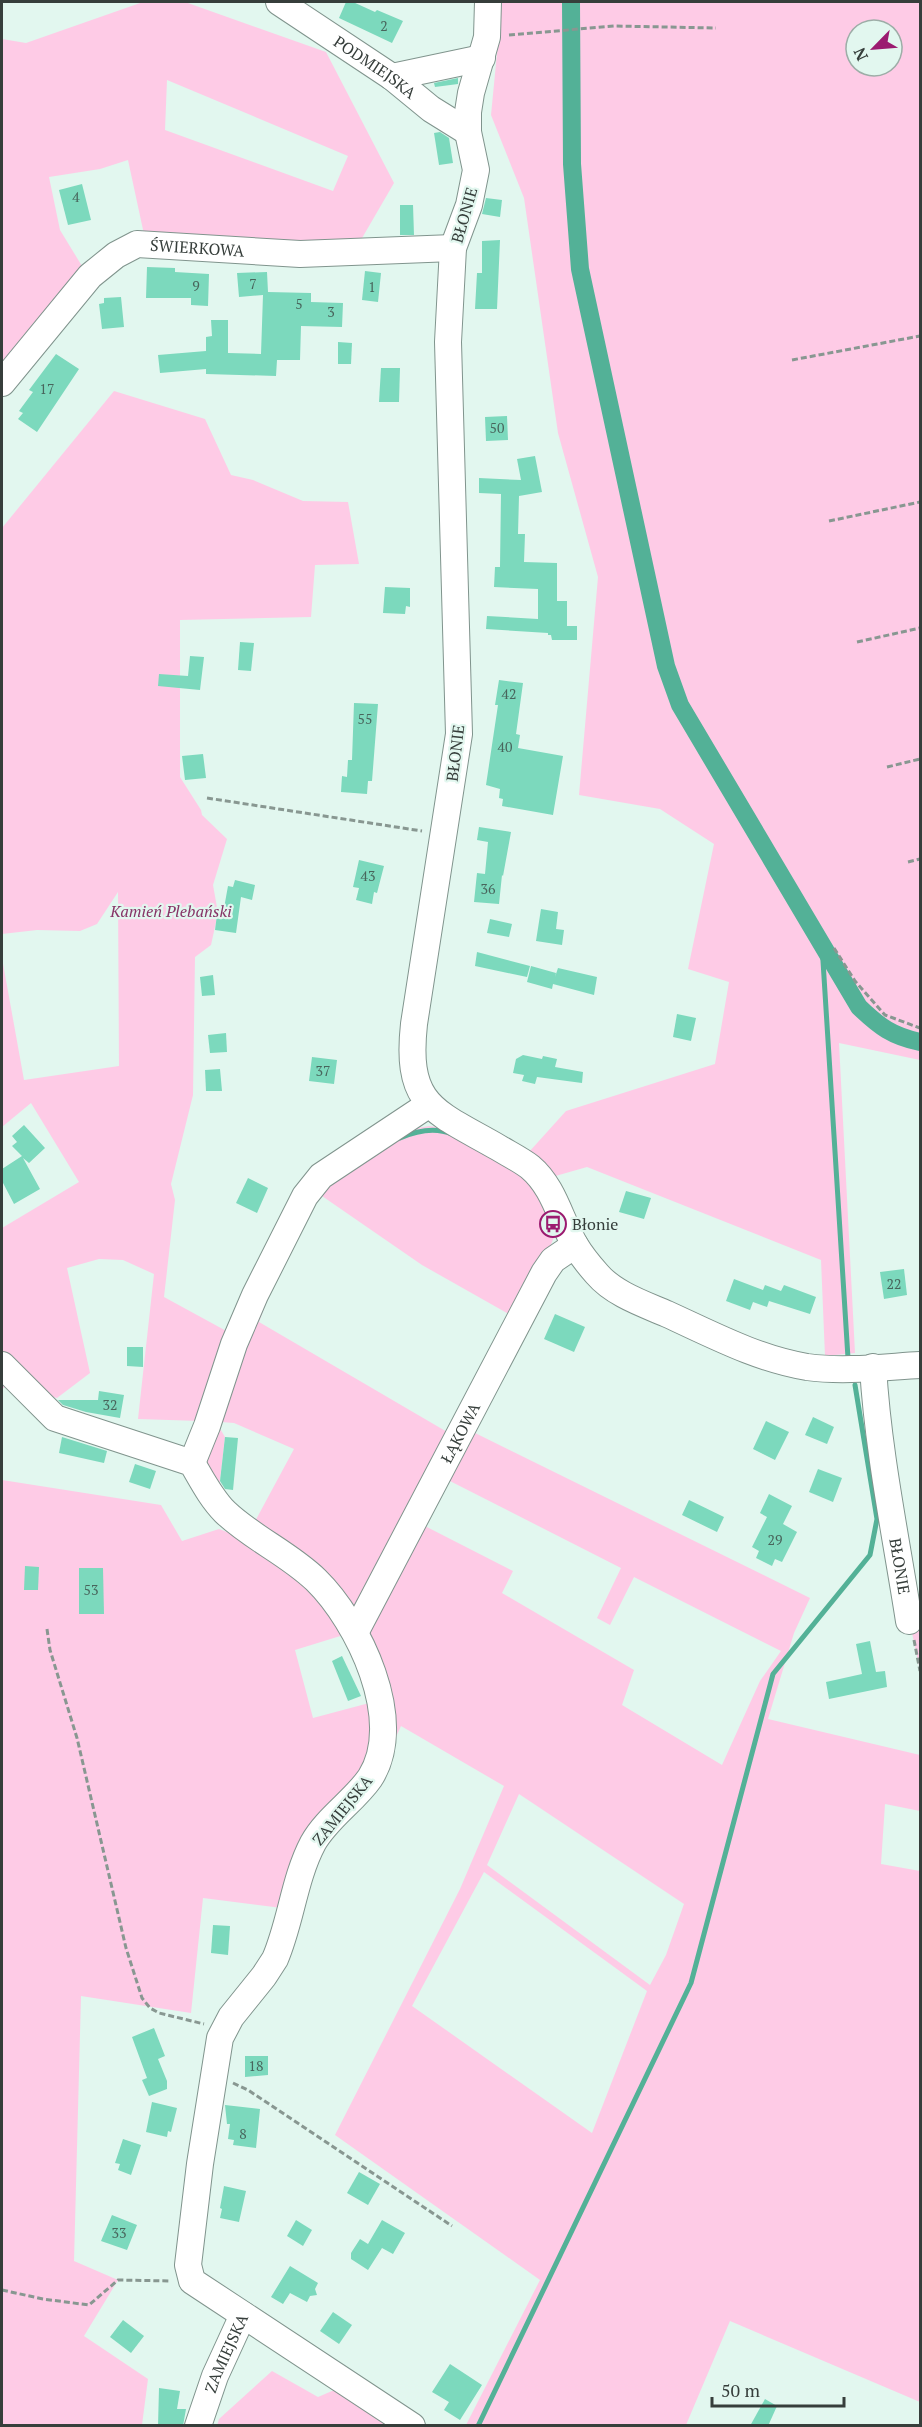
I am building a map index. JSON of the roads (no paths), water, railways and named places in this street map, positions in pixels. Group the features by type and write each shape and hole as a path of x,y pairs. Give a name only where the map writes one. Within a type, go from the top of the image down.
{"street":[{"name":"PODMIEJSKA","path":"279,2 392,77 431,109 468,132"},
{"name":"BŁONIE","path":"428,1105 415,1078 412,1048 442,834 459,734 448,342 453,248 469,205 476,170 468,132 471,93 484,47 488,2"},
{"path":"392,77 484,47"},
{"name":"ŚWIERKOWA","path":"2,383 90,276 116,255 137,244 300,254 453,248"},
{"path":"2,1365 56,1418 192,1463 207,1426 234,1344 255,1295 305,1196 321,1176 428,1105 530,1167 549,1191 575,1245 600,1277 633,1299 747,1350 810,1367 921,1365"},
{"name":"ŁĄKOWA","path":"356,1631 544,1273 553,1260 575,1245"},
{"name":"BŁONIE","path":"873,1367 875,1402 909,1621"},
{"name":"ZAMIEJSKA","path":"192,1463 204,1485 224,1510 238,1523 301,1566 332,1598 356,1631 377,1689 382,1727 379,1756 364,1785 314,1841 275,1959 223,2029 214,2074 188,2265 192,2281 243,2315 215,2376 198,2426"},
{"path":"243,2315 412,2426"}],"waterway":[{"path":"571,2 572,164 580,269 666,666 680,705 859,1007 887,1030 920,1042"},
{"path":"822,945 848,1358"},
{"path":"400,1138 426,1131 452,1134"},
{"path":"478,2426 691,1983 773,1674 870,1555 877,1519 855,1385"}],"place":[{"name":"Błonie","path":"553,1224"}],"park label":[{"name":"Kamień Plebański","path":"171,911"}]}
